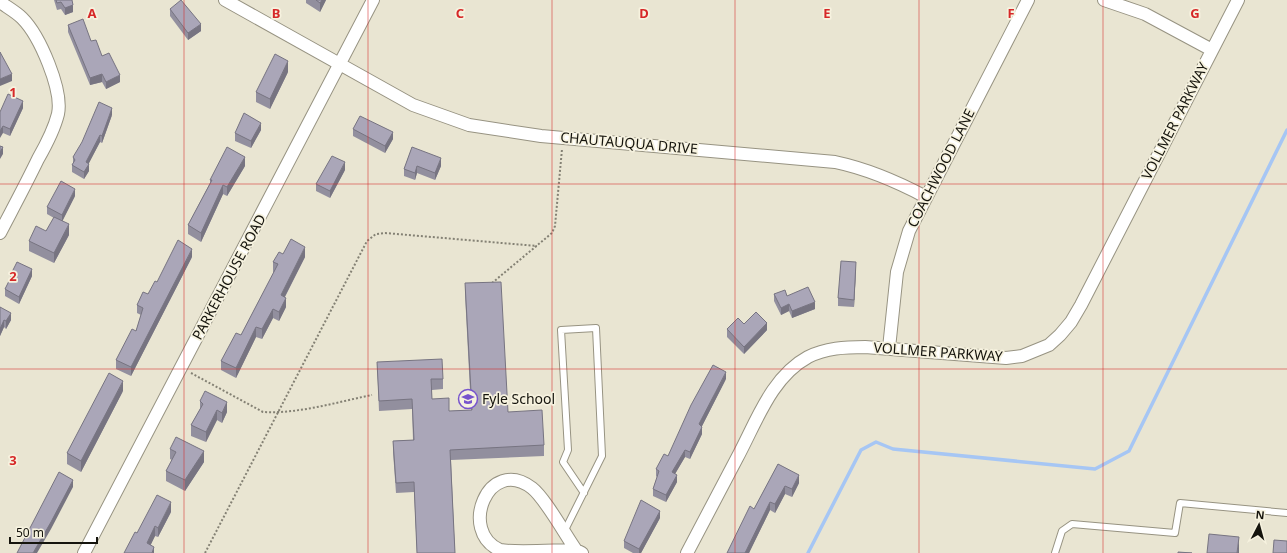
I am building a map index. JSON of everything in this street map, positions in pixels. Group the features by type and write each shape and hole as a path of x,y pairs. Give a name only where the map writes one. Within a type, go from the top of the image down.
{"street":[{"name":"CHAUTAUQUA DRIVE","path":"226,0 412,105 451,120 490,129 563,138 835,162 872,171 926,198"},
{"name":"PARKERHOUSE ROAD","path":"84,553 373,0"},
{"name":"COACHWOOD LANE","path":"889,348 897,272 909,231 1028,0"},
{"path":"1104,0 1145,14 1212,50"},
{"name":"VOLLMER PARKWAY","path":"687,553 764,406 783,378 794,367 808,357 823,351 841,347 889,348 1006,358 1037,351 1049,345 1060,335 1071,322 1081,305 1238,0"},
{"path":"0,2 22,18 33,32 48,64 55,85 58,106 58,113 50,136 0,233"},
{"path":"516,480 533,489 579,552 517,552 500,550 487,539 480,528 480,510 485,493 498,483 516,480"}],"lane":[{"path":"564,532 584,493 602,456 596,328 561,330 568,450 563,462 584,493"},
{"path":"1055,553 1062,531 1072,524 1176,533 1180,503 1287,514"}],"path":[{"path":"487,288 552,233 555,226 563,138"},
{"path":"205,553 367,241 376,234 385,233 537,246"},
{"path":"181,368 263,412 277,413 372,396"}],"building":[{"path":"56,0 72,0 73,5 65,8 61,2 57,3"},
{"path":"181,0 201,24 188,33 170,9"},
{"path":"83,19 91,41 96,40 102,56 109,53 120,75 106,82 102,74 90,78 68,25"},
{"path":"0,52 12,74 0,79"},
{"path":"275,54 288,61 270,99 256,92"},
{"path":"8,94 23,101 10,129 3,126 0,131 0,112"},
{"path":"99,102 112,108 102,136 100,135 86,162 89,164 84,172 72,165 75,160 73,157 82,142"},
{"path":"244,113 261,123 251,141 235,133"},
{"path":"360,116 393,132 385,146 353,129"},
{"path":"227,147 245,157 227,187 223,185 201,233 188,225 212,180 210,180"},
{"path":"412,147 441,158 435,173 417,166 415,173 404,169"},
{"path":"332,156 345,162 330,191 316,184"},
{"path":"61,181 75,189 62,215 47,207"},
{"path":"54,217 69,224 54,253 29,241 36,226 46,231"},
{"path":"291,239 305,247 281,295 286,298 279,312 273,309 262,329 256,327 236,368 221,361 236,333 241,335 278,264 273,262 279,252 283,254"},
{"path":"178,240 192,249 131,367 116,360 132,329 136,331 143,308 137,305 143,292 148,294 155,281 157,282"},
{"path":"841,261 856,262 854,300 838,298"},
{"path":"17,262 32,269 19,297 5,289"},
{"path":"501,282 508,412 542,410 544,445 450,450 455,553 417,553 414,482 396,483 393,441 414,440 412,399 379,401 377,362 442,359 443,379 431,379 432,399 449,398 449,411 472,410 465,283"},
{"path":"808,287 815,302 792,311 789,304 781,308 774,294 785,290 787,296"},
{"path":"0,307 11,313 6,321 4,320 0,329"},
{"path":"756,312 767,323 744,347 727,329 738,318 744,324"},
{"path":"713,365 726,372 699,424 702,427 690,452 685,450 672,472 677,475 666,495 653,489 659,471 656,469 664,454 668,456 691,405"},
{"path":"109,373 123,381 81,461 67,453"},
{"path":"205,391 227,402 222,413 217,410 206,432 191,425 203,404 200,401"},
{"path":"176,437 204,451 185,480 166,471 176,452 170,449"},
{"path":"778,464 799,475 792,489 785,486 775,504 770,502 745,553 727,553 750,506 754,509"},
{"path":"59,472 73,480 33,553 17,553"},
{"path":"157,495 171,502 158,528 155,526 147,543 154,547 152,553 124,553 135,532 137,533"},
{"path":"641,500 660,511 639,549 624,541"},
{"path":"1209,534 1239,537 1237,553 1207,553"},
{"path":"1274,540 1287,541 1287,553 1273,553"}],"waterway":[{"path":"808,553 861,450 876,442 893,449 1095,469 1129,451 1287,130"}],"place":[{"name":"Fyle School","path":"468,399"}]}
